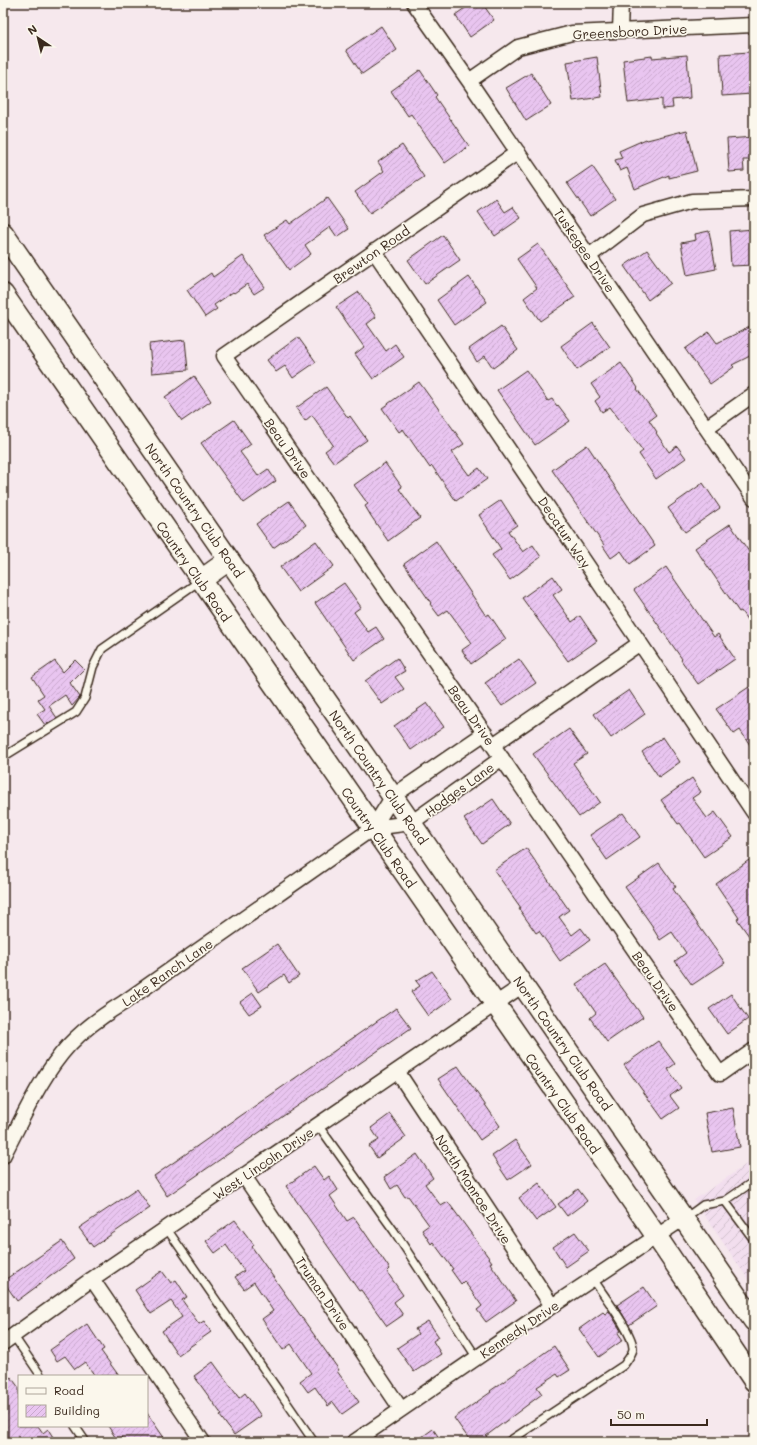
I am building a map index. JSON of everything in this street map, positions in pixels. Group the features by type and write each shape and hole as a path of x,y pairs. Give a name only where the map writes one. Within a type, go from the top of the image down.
{"main road":[{"name":"North Country Club Road","path":"3,233 754,1321"},
{"name":"Country Club Road","path":"3,294 657,1237 754,1381"},
{"path":"201,580 229,560"}],"street":[{"name":"Tuskegee Drive","path":"414,3 518,152 754,498"},
{"path":"620,30 621,3"},
{"name":"Greensboro Drive","path":"469,81 518,47 572,33 754,25"},
{"name":"Brewton Road","path":"224,356 518,152"},
{"path":"589,256 643,215 692,202 754,199"},
{"name":"Decatur Way","path":"374,251 754,813"},
{"name":"Beau Drive","path":"224,356 720,1074 754,1050"},
{"path":"706,428 754,394"},
{"name":"Hodges Lane","path":"493,745 640,643"},
{"path":"373,828 392,796 485,733"},
{"name":"Hodges Lane","path":"373,828 411,823 502,758"},
{"name":"Lake Ranch Lane","path":"3,1156 33,1096 70,1044 105,1014 123,1004 373,828"},
{"name":"West Lincoln Drive","path":"8,1339 92,1279 523,985"},
{"name":"North Monroe Drive","path":"397,1071 552,1306"},
{"name":"Truman Drive","path":"244,1176 401,1410"},
{"name":"Kennedy Drive","path":"354,1442 552,1306 684,1218"},
{"path":"92,1279 203,1442"}],"lane":[{"path":"3,757 76,712 85,698 93,667 102,649 201,580"},
{"path":"318,1126 394,1231 477,1358"},
{"path":"684,1218 703,1205 725,1201 754,1181"},
{"path":"725,1201 754,1240"},
{"path":"167,1229 314,1442"},
{"path":"508,1442 624,1365 631,1355 633,1348 628,1330 593,1279"},
{"path":"8,1339 40,1375"},
{"path":"76,1427 86,1442"}],"shaded area":[{"path":"754,1159 754,1288 694,1200"}],"building":[{"path":"472,3 482,3 494,20 470,37 455,15"},
{"path":"381,26 397,50 362,74 346,50"},
{"path":"750,52 752,94 722,96 720,54"},
{"path":"687,55 690,98 672,100 673,108 662,109 662,99 628,103 623,60 652,56 652,58"},
{"path":"597,57 602,97 573,101 567,62"},
{"path":"420,70 437,95 435,97 469,146 445,163 411,114 408,116 391,91"},
{"path":"531,73 551,105 526,121 506,88"},
{"path":"687,130 697,171 669,178 669,175 635,189 627,168 620,171 615,160 622,158 619,151 646,139"},
{"path":"754,137 754,160 743,160 744,171 729,172 727,139"},
{"path":"402,145 424,177 370,213 355,192 384,171 378,162"},
{"path":"592,166 615,199 590,216 567,183"},
{"path":"327,198 349,229 337,237 330,227 305,245 311,254 289,270 264,235 287,220 290,224"},
{"path":"496,199 505,212 513,207 521,218 495,236 478,212"},
{"path":"754,229 754,265 731,266 729,231"},
{"path":"709,231 716,269 687,275 681,243 696,240 695,234"},
{"path":"443,235 460,260 425,284 408,260"},
{"path":"538,244 575,297 540,321 524,298 537,288 517,259"},
{"path":"647,250 671,283 648,300 624,266"},
{"path":"243,256 265,287 254,294 247,284 214,305 217,309 205,317 187,290 211,273 213,277"},
{"path":"469,277 487,302 454,325 437,300"},
{"path":"359,292 376,317 367,324 386,351 395,344 404,357 373,379 355,354 364,347 336,307"},
{"path":"593,323 610,347 577,370 561,346"},
{"path":"754,325 754,354 732,365 734,367 710,384 685,349 709,332 717,343"},
{"path":"501,326 518,350 493,368 485,356 477,362 469,349"},
{"path":"298,337 316,362 293,378 285,366 276,372 267,360"},
{"path":"185,340 188,370 152,373 149,344"},
{"path":"621,363 638,388 637,389 656,415 649,420 669,452 677,446 686,458 656,479 639,454 643,451 610,407 602,412 595,401 600,397 591,384"},
{"path":"526,370 548,401 552,399 570,421 535,445 497,390"},
{"path":"194,376 211,401 182,421 165,397"},
{"path":"419,382 464,444 452,452 469,475 479,468 487,479 456,501 432,466 430,468 403,429 399,432 382,408"},
{"path":"326,387 348,418 350,416 367,440 334,463 325,451 333,445 312,415 305,421 296,408"},
{"path":"234,420 251,444 240,452 258,476 268,469 276,481 244,503 201,443"},
{"path":"587,445 655,546 630,564 621,551 611,558 603,546 604,545 552,470"},
{"path":"385,463 402,487 399,489 420,518 388,541 365,506 368,504 354,485"},
{"path":"703,483 720,508 685,532 668,508"},
{"path":"501,500 517,525 508,531 523,552 533,545 541,557 510,580 492,555 501,549 479,515"},
{"path":"289,501 306,525 273,548 256,524"},
{"path":"730,524 754,559 754,630 741,611 739,612 695,548"},
{"path":"316,541 334,566 298,592 280,567"},
{"path":"436,541 486,616 489,614 506,639 471,664 462,650 472,643 448,610 439,616 404,564"},
{"path":"666,567 714,637 718,634 735,659 698,684 634,590"},
{"path":"553,576 562,589 553,595 572,622 580,616 597,641 568,661 522,598"},
{"path":"344,583 361,607 354,612 368,632 376,627 384,639 354,660 315,603"},
{"path":"397,658 405,671 395,677 404,689 382,704 365,681"},
{"path":"519,659 536,683 502,706 485,683"},
{"path":"75,660 84,669 70,683 80,697 72,706 65,695 49,706 57,718 45,725 37,714 45,709 38,699 44,695 32,677 55,661 63,672"},
{"path":"749,687 754,695 754,751 740,730 734,734 716,709"},
{"path":"629,690 645,714 611,738 594,714"},
{"path":"427,703 444,727 411,750 394,726"},
{"path":"569,729 587,754 573,763 600,802 579,817 533,754"},
{"path":"663,737 680,762 659,777 642,752"},
{"path":"692,778 701,792 692,798 707,818 715,812 733,837 704,857 680,823 678,824 661,800"},
{"path":"493,799 510,824 482,844 464,819"},
{"path":"623,813 640,837 607,860 590,835"},
{"path":"526,848 569,910 559,917 572,935 581,928 590,940 560,961 539,931 536,933 519,909 521,908 494,870"},
{"path":"749,860 754,868 754,943 737,919 739,918 716,884"},
{"path":"659,863 676,887 673,889 725,963 692,985 675,961 686,953 672,932 660,940 653,927 625,887"},
{"path":"277,944 299,976 289,983 284,975 259,992 242,968"},
{"path":"605,964 643,1017 607,1042 590,1018 596,1013 576,984"},
{"path":"432,971 452,999 428,1016 411,992 420,986 416,981"},
{"path":"253,993 262,1006 249,1014 240,1002"},
{"path":"731,994 748,1019 727,1034 709,1009"},
{"path":"396,1008 411,1028 167,1196 154,1176"},
{"path":"658,1041 675,1064 668,1069 681,1088 670,1096 679,1108 663,1119 624,1065"},
{"path":"458,1066 500,1126 480,1140 438,1079"},
{"path":"733,1108 740,1147 712,1152 705,1113"},
{"path":"390,1114 406,1137 377,1158 369,1146 379,1140 371,1128"},
{"path":"515,1140 532,1164 508,1180 492,1156"},
{"path":"417,1154 433,1178 425,1184 441,1206 448,1202 492,1262 490,1263 516,1301 486,1322 477,1310 482,1306 464,1281 461,1284 451,1270 453,1269 433,1242 431,1244 422,1230 429,1225 408,1196 405,1197 397,1185 391,1189 384,1177"},
{"path":"314,1166 324,1180 329,1176 338,1190 330,1196 347,1221 354,1217 390,1269 387,1272 403,1295 394,1302 403,1315 387,1326 361,1290 359,1291 286,1186"},
{"path":"539,1183 556,1207 536,1221 519,1198"},
{"path":"137,1189 150,1208 93,1247 79,1228"},
{"path":"578,1189 587,1201 567,1216 558,1204"},
{"path":"235,1220 254,1245 252,1247 339,1370 337,1371 359,1402 342,1414 333,1402 328,1406 315,1387 308,1392 300,1381 311,1373 291,1344 283,1350 262,1319 273,1311 254,1282 244,1289 235,1277 244,1271 226,1245 215,1253 206,1241"},
{"path":"575,1232 589,1251 566,1267 553,1247"},
{"path":"62,1241 74,1259 17,1301 3,1281"},
{"path":"162,1271 171,1283 176,1280 187,1297 182,1300 199,1324 204,1321 211,1332 178,1355 162,1331 182,1317 171,1301 151,1314 135,1290"},
{"path":"644,1287 657,1306 629,1325 617,1305"},
{"path":"609,1311 621,1331 618,1333 623,1340 599,1357 579,1329 603,1312 605,1314"},
{"path":"428,1321 439,1337 433,1341 441,1354 414,1372 397,1348 418,1334 415,1329"},
{"path":"87,1324 104,1349 101,1351 118,1375 94,1375 85,1362 75,1369 65,1356 57,1361 50,1350"},
{"path":"554,1346 570,1370 559,1377 557,1374 537,1387 542,1394 486,1436 490,1442 471,1442 454,1418"},
{"path":"213,1362 239,1398 245,1393 261,1416 234,1435 220,1416 222,1415 194,1376"},
{"path":"11,1377 18,1387 18,1427 39,1427 43,1433 48,1429 56,1442 3,1442 3,1383"},
{"path":"148,1414 167,1442 125,1442 122,1437 117,1440 109,1427 148,1427"},
{"path":"433,1429 442,1442 415,1442"}]}
